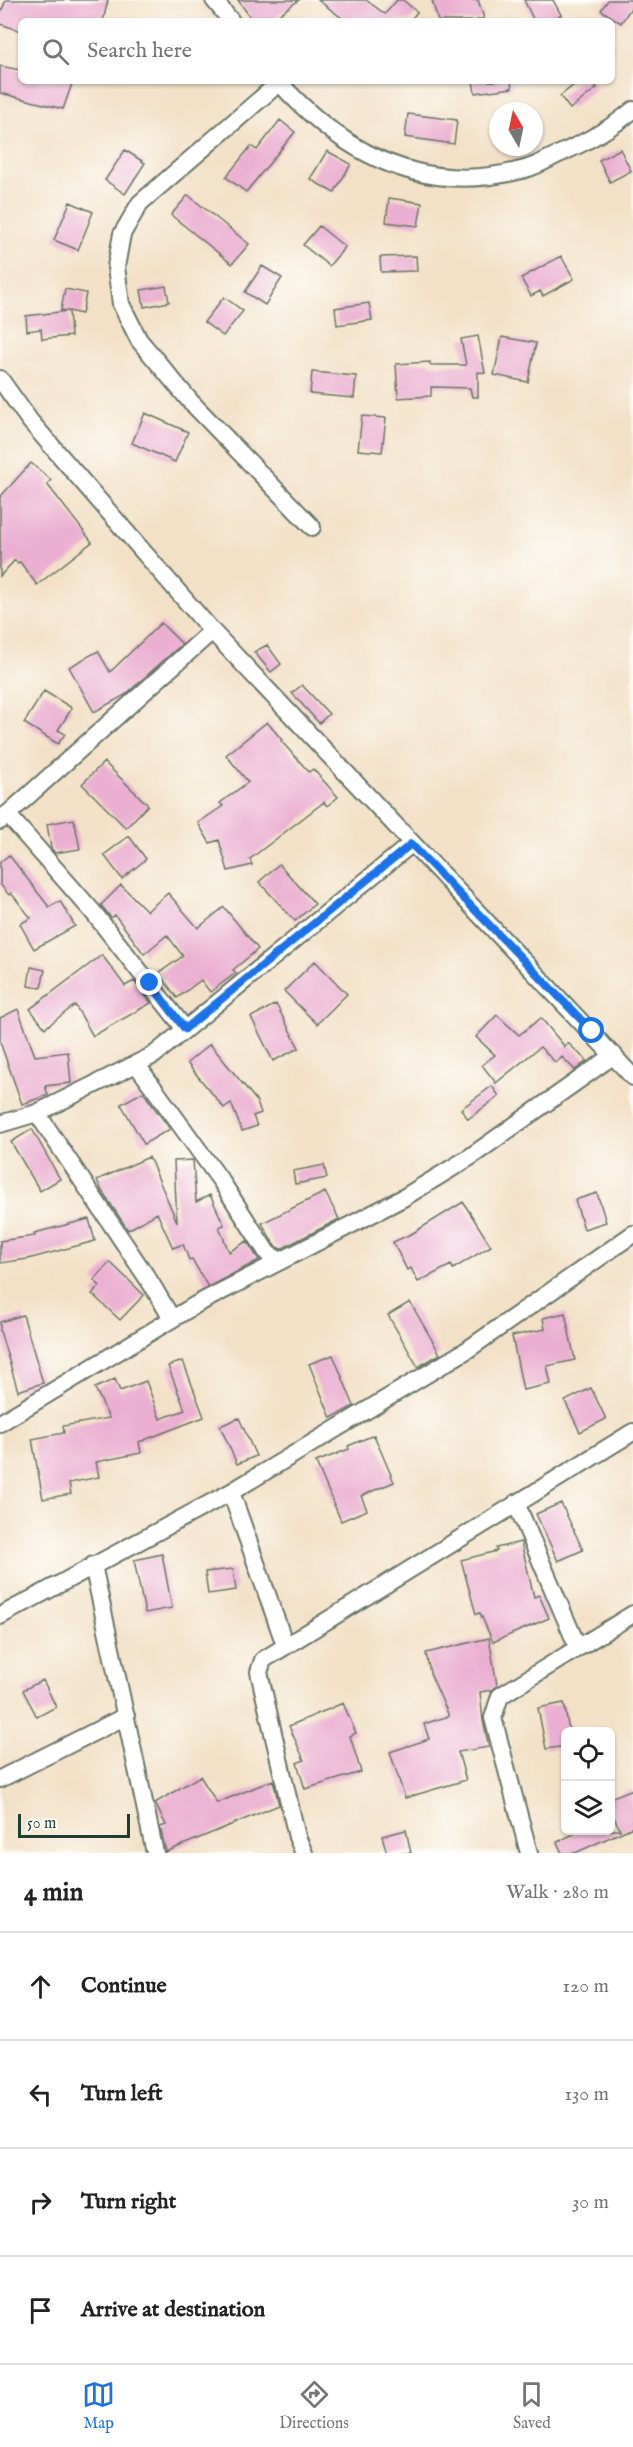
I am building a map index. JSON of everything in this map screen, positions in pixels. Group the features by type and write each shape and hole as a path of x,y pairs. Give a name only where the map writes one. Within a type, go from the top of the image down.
{"street":[{"path":"214,0 229,18"},
{"path":"277,84 140,203 122,234 116,267 121,304 139,340 189,401 312,527"},
{"path":"281,84 312,116 367,155 407,170 434,176 460,177 526,169 576,147 633,110"},
{"path":"0,379 30,421 212,631 411,844 615,1054 633,1077"},
{"path":"185,1029 93,912 4,817 212,631"},
{"path":"0,1124 37,1113 154,1055 411,844"},
{"path":"0,1423 196,1304 403,1198 441,1175 615,1054"},
{"path":"137,1065 221,1181 268,1254 281,1261"},
{"path":"37,1113 152,1285 172,1319"},
{"path":"0,1616 231,1492 466,1350 633,1234"},
{"path":"304,1853 297,1837 259,1672 262,1660 633,1431"},
{"path":"231,1492 285,1645"},
{"path":"516,1503 578,1648"},
{"path":"93,1565 155,1853"},
{"path":"529,1853 493,1718 501,1696 633,1614"},
{"path":"0,1779 126,1716"}],"building":[{"path":"6,0 108,0 104,18 18,18 18,30 0,24 0,14"},
{"path":"238,0 299,0 274,18 251,18"},
{"path":"318,0 366,0 385,14 397,0 403,0 417,12 412,18 342,18"},
{"path":"432,0 478,0 484,18 437,18"},
{"path":"524,0 553,0 561,15 556,18 533,18"},
{"path":"608,0 633,0 633,5 621,23 601,10"},
{"path":"0,66 18,69 18,84 72,84 63,109 0,93"},
{"path":"474,84 511,84 512,88 475,93"},
{"path":"575,84 594,84 597,88 570,109 560,96"},
{"path":"408,114 457,120 454,144 405,137"},
{"path":"280,120 295,132 246,192 226,177 251,146 257,150"},
{"path":"620,149 631,171 610,182 599,160"},
{"path":"125,150 145,163 125,194 105,180"},
{"path":"327,151 351,164 334,193 310,179"},
{"path":"188,195 249,244 232,264 171,215"},
{"path":"389,198 422,203 418,226 386,222"},
{"path":"70,202 93,212 78,250 54,240"},
{"path":"319,226 345,247 329,266 303,245"},
{"path":"416,256 417,271 381,272 380,257"},
{"path":"561,256 574,279 543,296 540,291 531,296 521,278"},
{"path":"262,266 282,278 265,305 245,292"},
{"path":"166,286 169,302 144,307 141,290"},
{"path":"65,289 86,293 82,314 69,311 71,336 42,339 41,329 27,331 26,316 68,311 61,310"},
{"path":"224,297 243,311 223,336 204,322"},
{"path":"369,303 372,320 337,325 335,308"},
{"path":"478,336 485,373 478,372 478,397 472,397 470,388 431,387 431,396 398,398 396,364 430,362 430,365 466,365 461,339"},
{"path":"502,337 536,343 528,382 494,375"},
{"path":"312,372 356,376 354,398 310,394"},
{"path":"145,413 188,432 175,462 132,443"},
{"path":"362,416 386,418 382,452 358,450"},
{"path":"31,463 51,480 47,484 92,542 37,585 20,562 17,563 15,560 0,576 0,497"},
{"path":"161,623 182,644 125,695 94,712 69,667 98,651 110,672"},
{"path":"267,645 281,664 271,672 254,652"},
{"path":"302,685 329,714 319,723 292,693"},
{"path":"44,691 72,708 58,730 65,734 58,744 24,723"},
{"path":"267,722 309,772 313,769 338,797 327,806 324,802 250,859 252,865 228,871 219,840 210,843 198,823 223,806 220,803 248,782 226,755"},
{"path":"104,762 148,805 126,828 82,784"},
{"path":"74,819 80,849 55,853 51,848 47,824"},
{"path":"129,836 146,859 122,879 104,855"},
{"path":"9,855 49,907 60,901 75,926 34,949 20,924 31,918 11,893 9,895 0,884 0,862"},
{"path":"279,864 315,904 295,921 259,882"},
{"path":"121,885 147,911 168,893 198,928 224,907 258,949 233,970 236,973 210,992 201,980 177,998 159,973 183,956 167,935 144,954 115,915 111,918 101,905"},
{"path":"102,955 125,986 134,981 151,1003 93,1036 75,1005 45,1028 30,1009"},
{"path":"315,961 347,994 317,1024 284,991"},
{"path":"31,967 45,970 41,988 28,986"},
{"path":"276,1004 299,1048 273,1061 251,1017"},
{"path":"18,1009 35,1056 68,1052 71,1083 45,1086 48,1095 22,1104 0,1042 0,1018"},
{"path":"497,1015 519,1035 541,1018 565,1047 568,1043 587,1061 575,1070 562,1057 556,1063 540,1047 496,1083 482,1065 495,1055 476,1037"},
{"path":"210,1044 256,1100 261,1113 253,1116 257,1126 242,1131 231,1103 224,1108 187,1063"},
{"path":"492,1086 499,1096 468,1119 461,1109"},
{"path":"143,1092 170,1129 144,1144 121,1104"},
{"path":"32,1129 60,1179 40,1191 11,1142"},
{"path":"149,1157 177,1222 174,1161 193,1160 196,1202 210,1195 224,1225 219,1227 229,1252 247,1241 259,1260 208,1287 192,1259 189,1260 183,1244 173,1248 157,1213 128,1230 97,1180"},
{"path":"324,1165 327,1178 295,1184 293,1171"},
{"path":"325,1192 339,1219 281,1249 275,1246 262,1223"},
{"path":"597,1193 606,1222 584,1229 575,1200"},
{"path":"463,1202 491,1246 453,1269 451,1265 418,1282 411,1268 407,1270 393,1242 413,1233"},
{"path":"89,1219 95,1241 28,1259 0,1263 0,1241 35,1236 34,1233"},
{"path":"110,1262 144,1295 120,1320 92,1294 100,1286 94,1280"},
{"path":"410,1302 440,1354 418,1367 388,1315"},
{"path":"565,1313 575,1360 547,1366 551,1384 523,1390 512,1336 545,1329 543,1318"},
{"path":"23,1315 43,1383 18,1391 0,1331 0,1322"},
{"path":"333,1355 354,1406 331,1418 309,1364"},
{"path":"183,1361 204,1417 139,1442 141,1453 96,1462 99,1477 69,1483 71,1494 43,1499 32,1439 64,1433 63,1426 109,1418 95,1388 115,1379 120,1391 146,1381 160,1419 185,1410 168,1366"},
{"path":"591,1388 606,1419 580,1432 565,1401"},
{"path":"239,1418 256,1456 237,1464 220,1426"},
{"path":"374,1435 394,1482 361,1496 367,1510 341,1521 316,1462 349,1449 348,1446"},
{"path":"561,1503 583,1550 558,1561 536,1514"},
{"path":"521,1542 534,1597 539,1595 549,1618 493,1642 480,1613 476,1614 461,1560"},
{"path":"162,1554 172,1608 145,1613 134,1560"},
{"path":"233,1569 236,1590 208,1594 205,1572"},
{"path":"489,1638 497,1685 492,1690 480,1692 489,1747 458,1752 466,1780 405,1798 390,1752 429,1739 424,1724 449,1716 430,1673 426,1653"},
{"path":"43,1680 56,1707 37,1717 23,1690"},
{"path":"343,1703 356,1733 350,1736 361,1772 305,1789 297,1763 304,1760 289,1726"},
{"path":"564,1703 568,1727 561,1727 561,1747 546,1749 538,1708"},
{"path":"200,1776 217,1803 273,1780 279,1805 166,1852 160,1827 166,1825 155,1803"},
{"path":"633,1789 633,1827 575,1853 562,1853 557,1842 572,1835 615,1835 615,1830 620,1830 615,1819 615,1796"},
{"path":"406,1830 411,1853 387,1853 382,1836"}],"route":[{"path":"150,983 185,1029 411,844 592,1031"}]}
